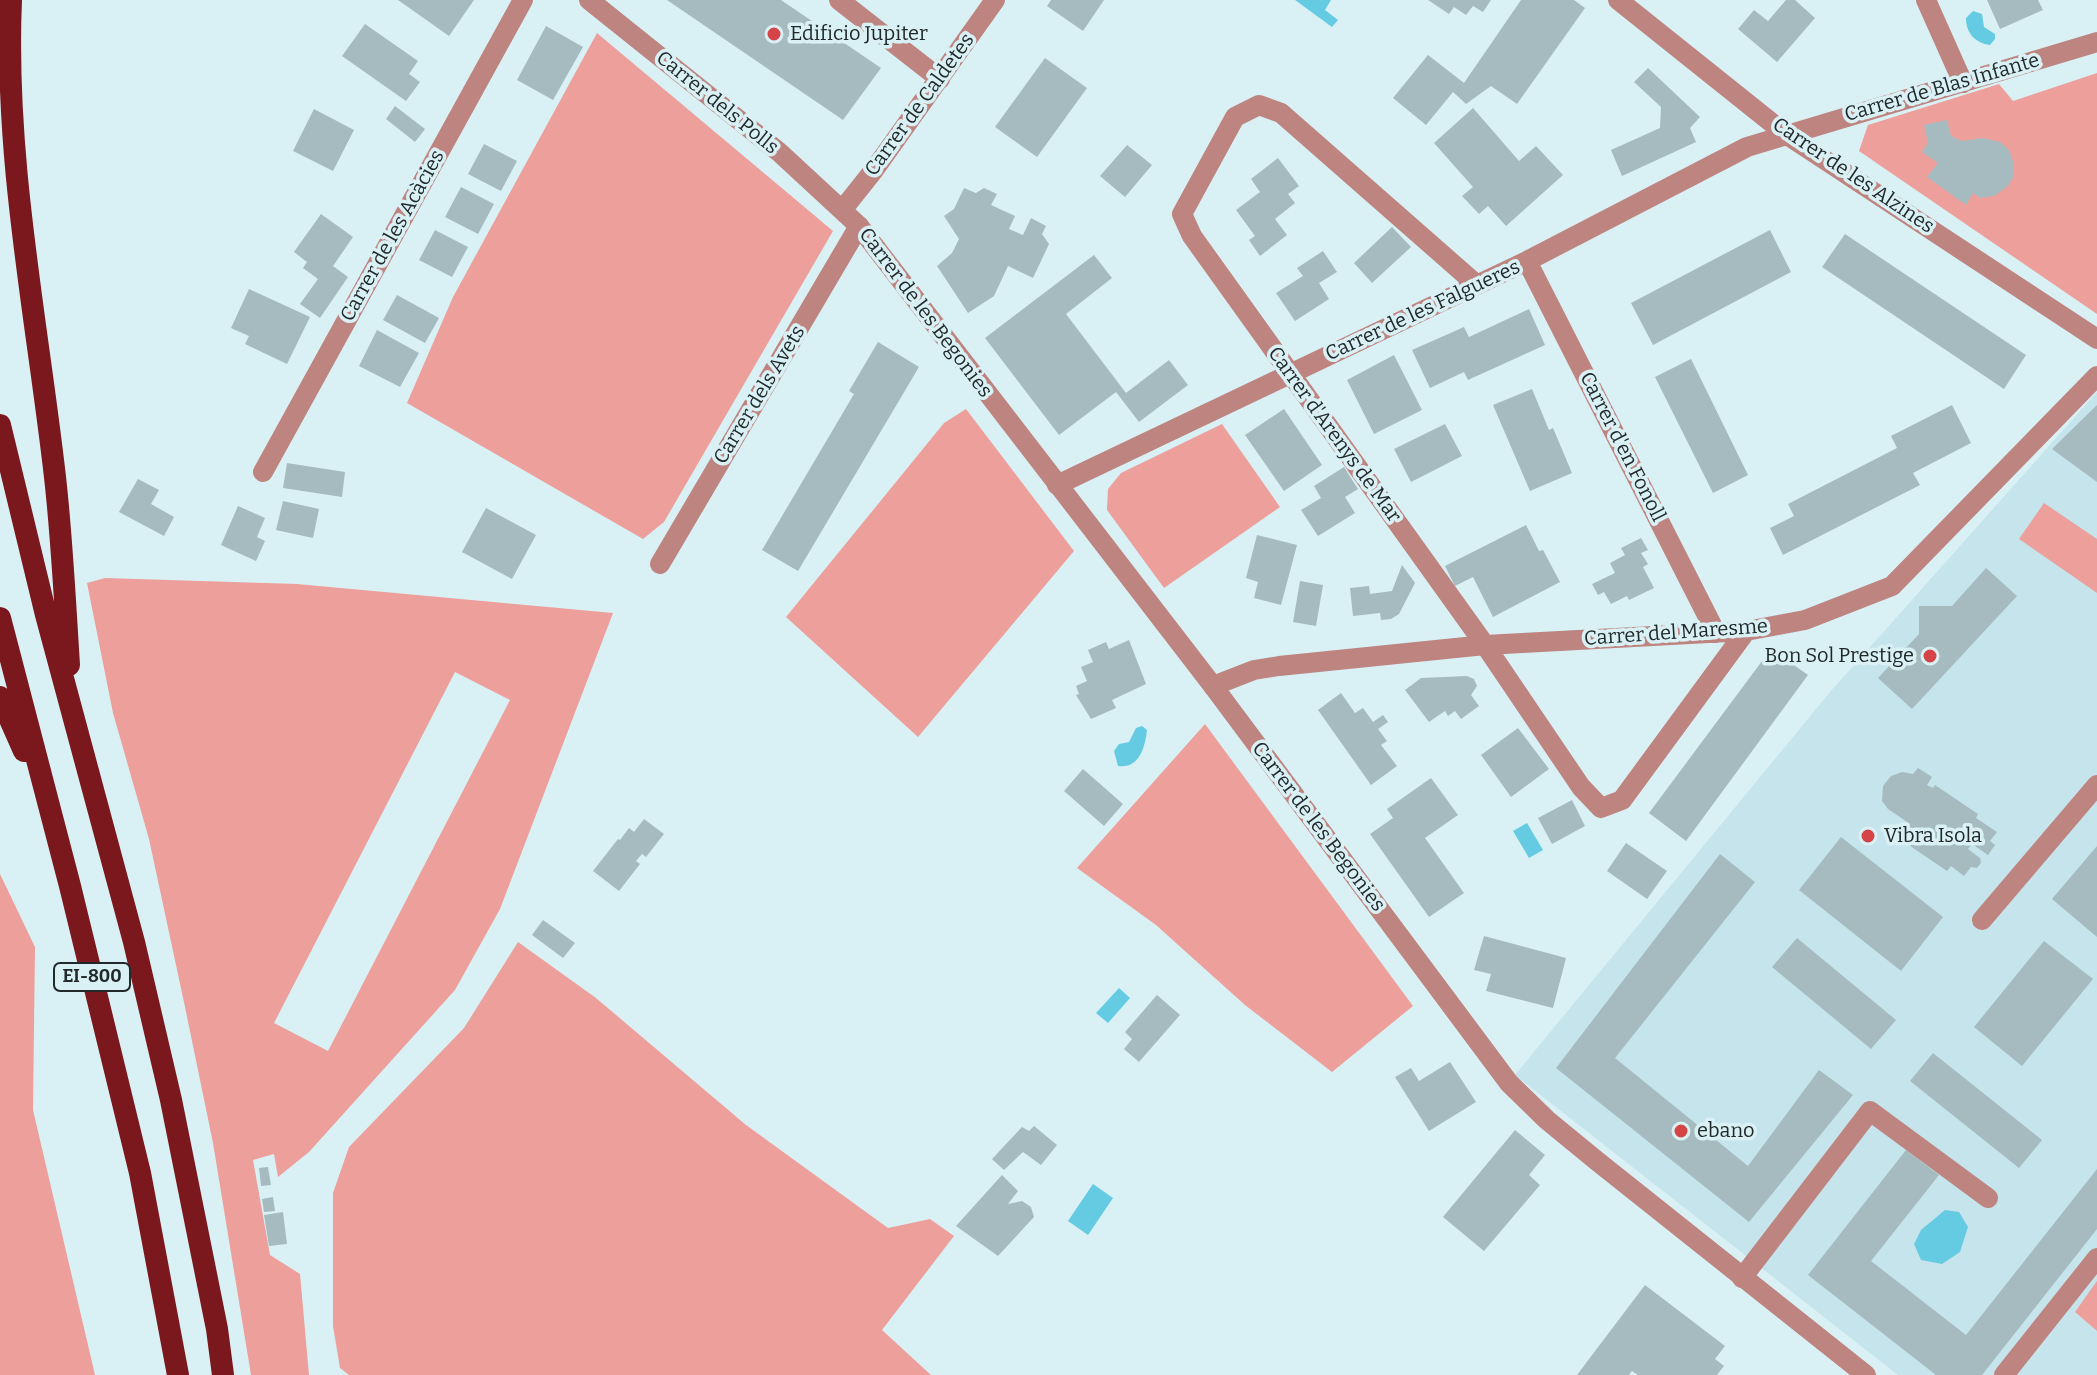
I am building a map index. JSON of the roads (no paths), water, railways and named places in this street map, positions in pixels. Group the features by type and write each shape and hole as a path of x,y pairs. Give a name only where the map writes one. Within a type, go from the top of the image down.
{"highway":[{"path":"11,0 9,38 13,129 55,479 73,714"},
{"name":"EI-800","path":"0,425 42,601 134,942 171,1100 217,1329 223,1375"},
{"name":"EI-800","path":"0,618 140,1173 178,1375"},
{"path":"0,697 47,800"}],"street":[{"name":"Carrer de les Acàcies","path":"263,472 523,0"},
{"name":"Carrer dels Polls","path":"589,0 779,152 843,209"},
{"path":"839,0 940,79"},
{"name":"Carrer de Caldetes","path":"843,209 995,0"},
{"name":"Carrer de les Alzines","path":"1618,0 1787,135 2097,339"},
{"path":"1926,0 1963,83"},
{"name":"Carrer de Blas Infante","path":"1787,135 2097,42"},
{"name":"Carrer d'Arenys de Mar","path":"1477,285 1281,113 1259,105 1235,117 1182,214 1192,236 1485,645 1581,787 1601,808 1622,800 1746,631"},
{"name":"Carrer de les Falgueres","path":"1057,485 1527,261 1747,147 1787,135"},
{"name":"Carrer de les Begonies","path":"843,209 1213,686 1509,1083 1547,1120 1866,1375"},
{"name":"Carrer dels Avets","path":"660,564 859,226"},
{"name":"Carrer d'en Fonoll","path":"1527,261 1716,633"},
{"name":"Carrer del Maresme","path":"1213,686 1254,670 1279,666 1485,645 1746,631 1805,620 1892,586 2097,376"},
{"path":"1982,920 2097,785"},
{"path":"1742,1278 1870,1111 1988,1198"},
{"path":"2004,1375 2097,1258"}],"water":[{"path":"1295,0 1331,0 1325,10 1338,20 1332,27"},
{"path":"1973,11 1982,14 1984,27 1995,34 1990,45 1976,40 1970,33 1966,18"},
{"path":"1142,726 1147,730 1140,756 1131,764 1118,766 1114,751 1119,744 1129,742 1136,728"},
{"path":"1527,823 1543,850 1529,858 1513,831"},
{"path":"1119,988 1130,998 1108,1023 1096,1013"},
{"path":"1093,1184 1113,1198 1088,1235 1068,1221"},
{"path":"1945,1210 1959,1212 1968,1227 1960,1252 1942,1264 1921,1260 1914,1244 1921,1230"}],"place":[{"name":"Edificio Jupiter","path":"774,34"},
{"name":"Bon Sol Prestige","path":"1930,656"},
{"name":"Vibra Isola","path":"1868,836"},
{"name":"ebano","path":"1681,1131"}]}
